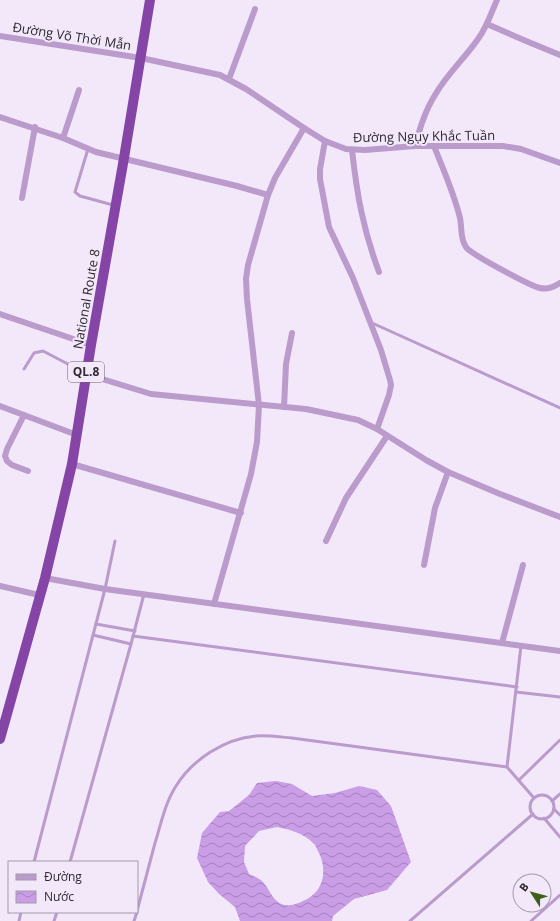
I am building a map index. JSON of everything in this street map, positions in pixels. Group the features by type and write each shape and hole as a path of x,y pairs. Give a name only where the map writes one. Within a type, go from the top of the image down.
{"highway":[{"name":"National Route 8","path":"0,739 44,578 72,464 150,0"}],"street":[{"path":"415,146 423,119 440,86 478,39 487,24 497,0"},
{"path":"229,79 255,9"},
{"path":"487,24 526,42 560,55"},
{"name":"Đường Võ Thời Mẫn","path":"0,36 140,58"},
{"name":"Đường Ngụy Khắc Tuần","path":"140,58 209,73 229,79 325,141 341,148 352,150 415,146 510,146 560,163"},
{"path":"63,138 79,90"},
{"path":"0,117 35,127 100,153 237,186 268,195"},
{"path":"22,198 35,127"},
{"path":"214,604 241,513 256,449 259,422 259,405 246,279 251,252 268,195 275,178 304,128"},
{"path":"325,141 320,169 320,179 329,227 353,278 381,350 391,385 389,395 376,429"},
{"path":"434,146 461,221 463,242 469,251 497,267 540,288 549,289 560,283"},
{"path":"352,150 360,209 366,234 379,272"},
{"path":"0,314 91,345"},
{"path":"284,407 286,364 292,333"},
{"path":"86,374 151,394 306,409 358,420 376,429 448,472 560,517"},
{"path":"0,406 77,435"},
{"path":"24,415 5,456 7,461 12,465 28,471"},
{"path":"326,541 346,498 387,436"},
{"path":"72,464 241,513"},
{"path":"424,565 435,508 448,472"},
{"path":"502,643 523,565"},
{"path":"44,578 105,589 560,651"},
{"path":"0,586 39,595"}],"lane":[{"path":"88,149 75,192 80,196 116,206"},
{"path":"370,322 560,408"},
{"path":"24,369 34,354 43,351 86,374"},
{"path":"34,861 105,589 115,541"},
{"path":"70,861 134,636 144,594"},
{"path":"96,624 135,631"},
{"path":"92,635 131,644"},
{"path":"134,636 517,687"},
{"path":"507,766 521,646"},
{"path":"516,692 560,697"},
{"path":"138,907 163,815 176,786 191,767 200,759 213,750 245,737 256,736 292,738 507,766 534,798"},
{"path":"518,780 560,740"},
{"path":"552,801 560,794"},
{"path":"554,809 550,815 544,818 536,817 530,808 534,798 544,795 552,801 554,809 560,815"},
{"path":"410,921 533,814"},
{"path":"544,818 560,837"},
{"path":"531,921 560,897"}],"water":[{"path":"276,781 292,784 312,796 335,793 359,786 377,790 391,806 411,862 387,890 354,899 333,916 332,921 240,921 235,907 219,894 208,882 197,858 202,833 220,812 229,811 249,795 257,783","holes":["277,827 301,834 316,846 322,860 323,874 319,887 310,897 296,904 285,905 277,902 265,884 258,878 249,874 244,862 245,846 259,831"]}]}
